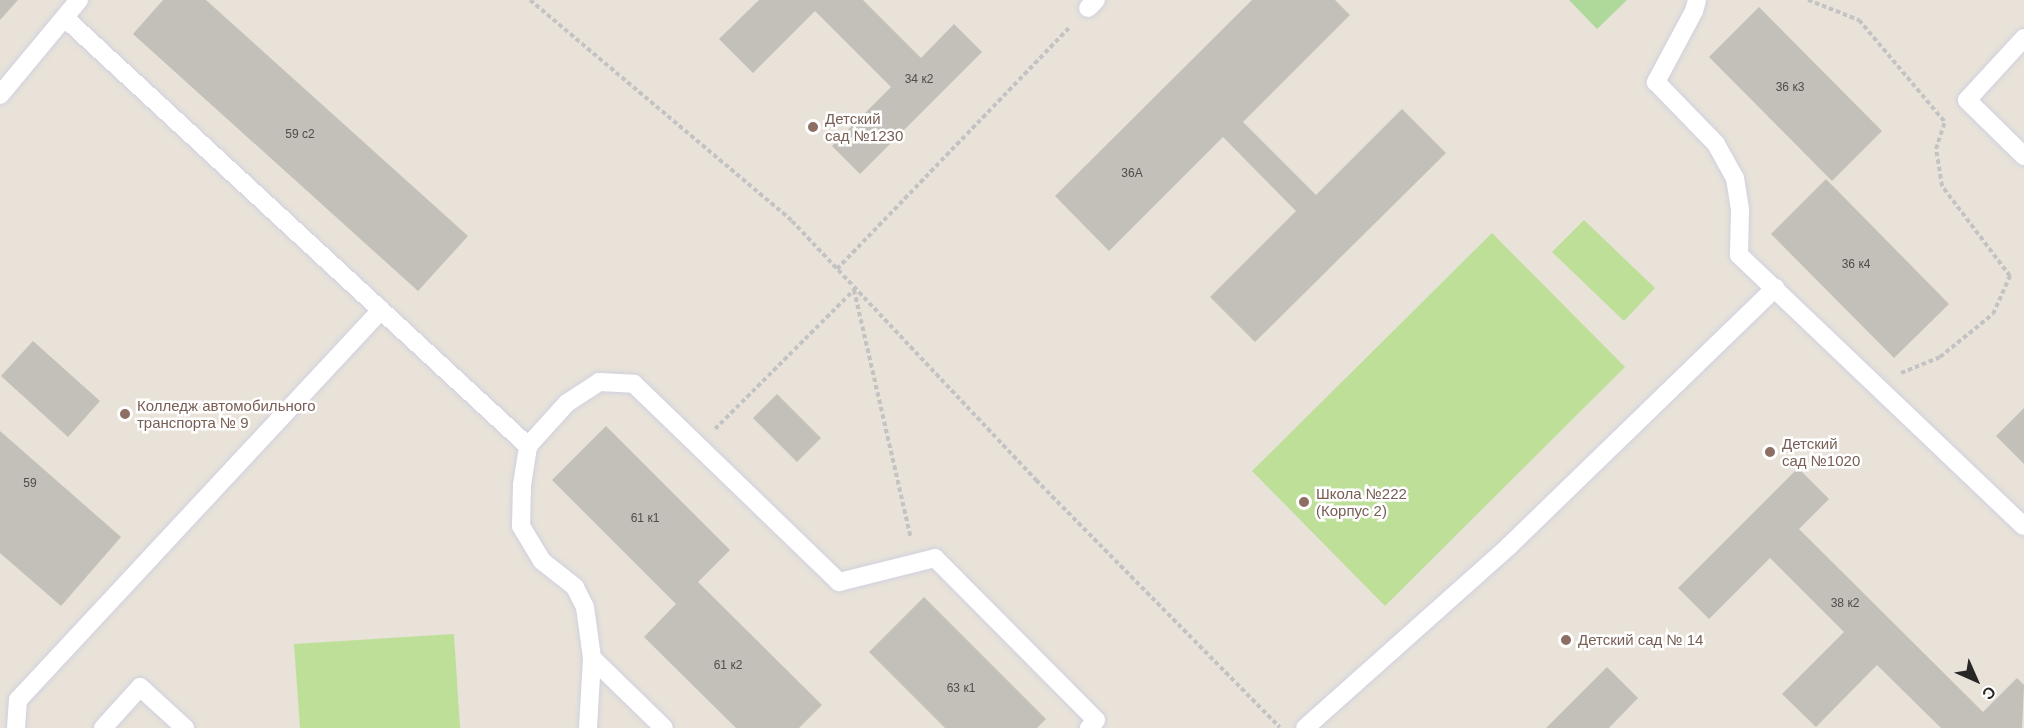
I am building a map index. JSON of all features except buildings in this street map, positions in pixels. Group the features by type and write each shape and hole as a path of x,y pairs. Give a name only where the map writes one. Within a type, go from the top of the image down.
{"lane":[{"path":"0,95 79,0"},
{"path":"1696,0 1694,11 1656,82 1716,144 1735,178 1740,210 1739,255 1871,378 2024,526"},
{"path":"65,18 528,446"},
{"path":"2024,38 1967,100 2024,156"},
{"path":"1305,728 1509,546 1775,288"},
{"path":"16,728 18,700 381,310"},
{"path":"588,728 592,657 585,607 575,587 542,561 521,526 528,446 567,403 599,382 634,384 838,582 934,558 1096,720 1089,728"},
{"path":"592,657 664,728"},
{"path":"103,728 140,687 185,728"}],"path":[{"path":"530,0 792,221 1036,480 1280,728"},
{"path":"1808,0 1859,20 1945,122"},
{"path":"837,269 1092,4"},
{"path":"1871,378 1905,373 1940,357 1993,314 2010,276 1942,186 1936,149 1945,122 1967,100"},
{"path":"698,446 854,290 916,563"}],"green space":[{"path":"1569,0 1627,0 1597,29"},
{"path":"1584,220 1655,288 1624,321 1552,252"},
{"path":"1492,233 1625,367 1385,606 1252,471"},
{"path":"454,634 460,728 300,728 294,644"}],"place":[{"name":"Детский сад №1230","path":"813,127"},
{"name":"Колледж автомобильного транспорта № 9","path":"125,414"},
{"name":"Детский сад №1020","path":"1770,452"},
{"name":"Школа №222 (Корпус 2)","path":"1304,502"},
{"name":"Детский сад № 14","path":"1566,640"}]}
